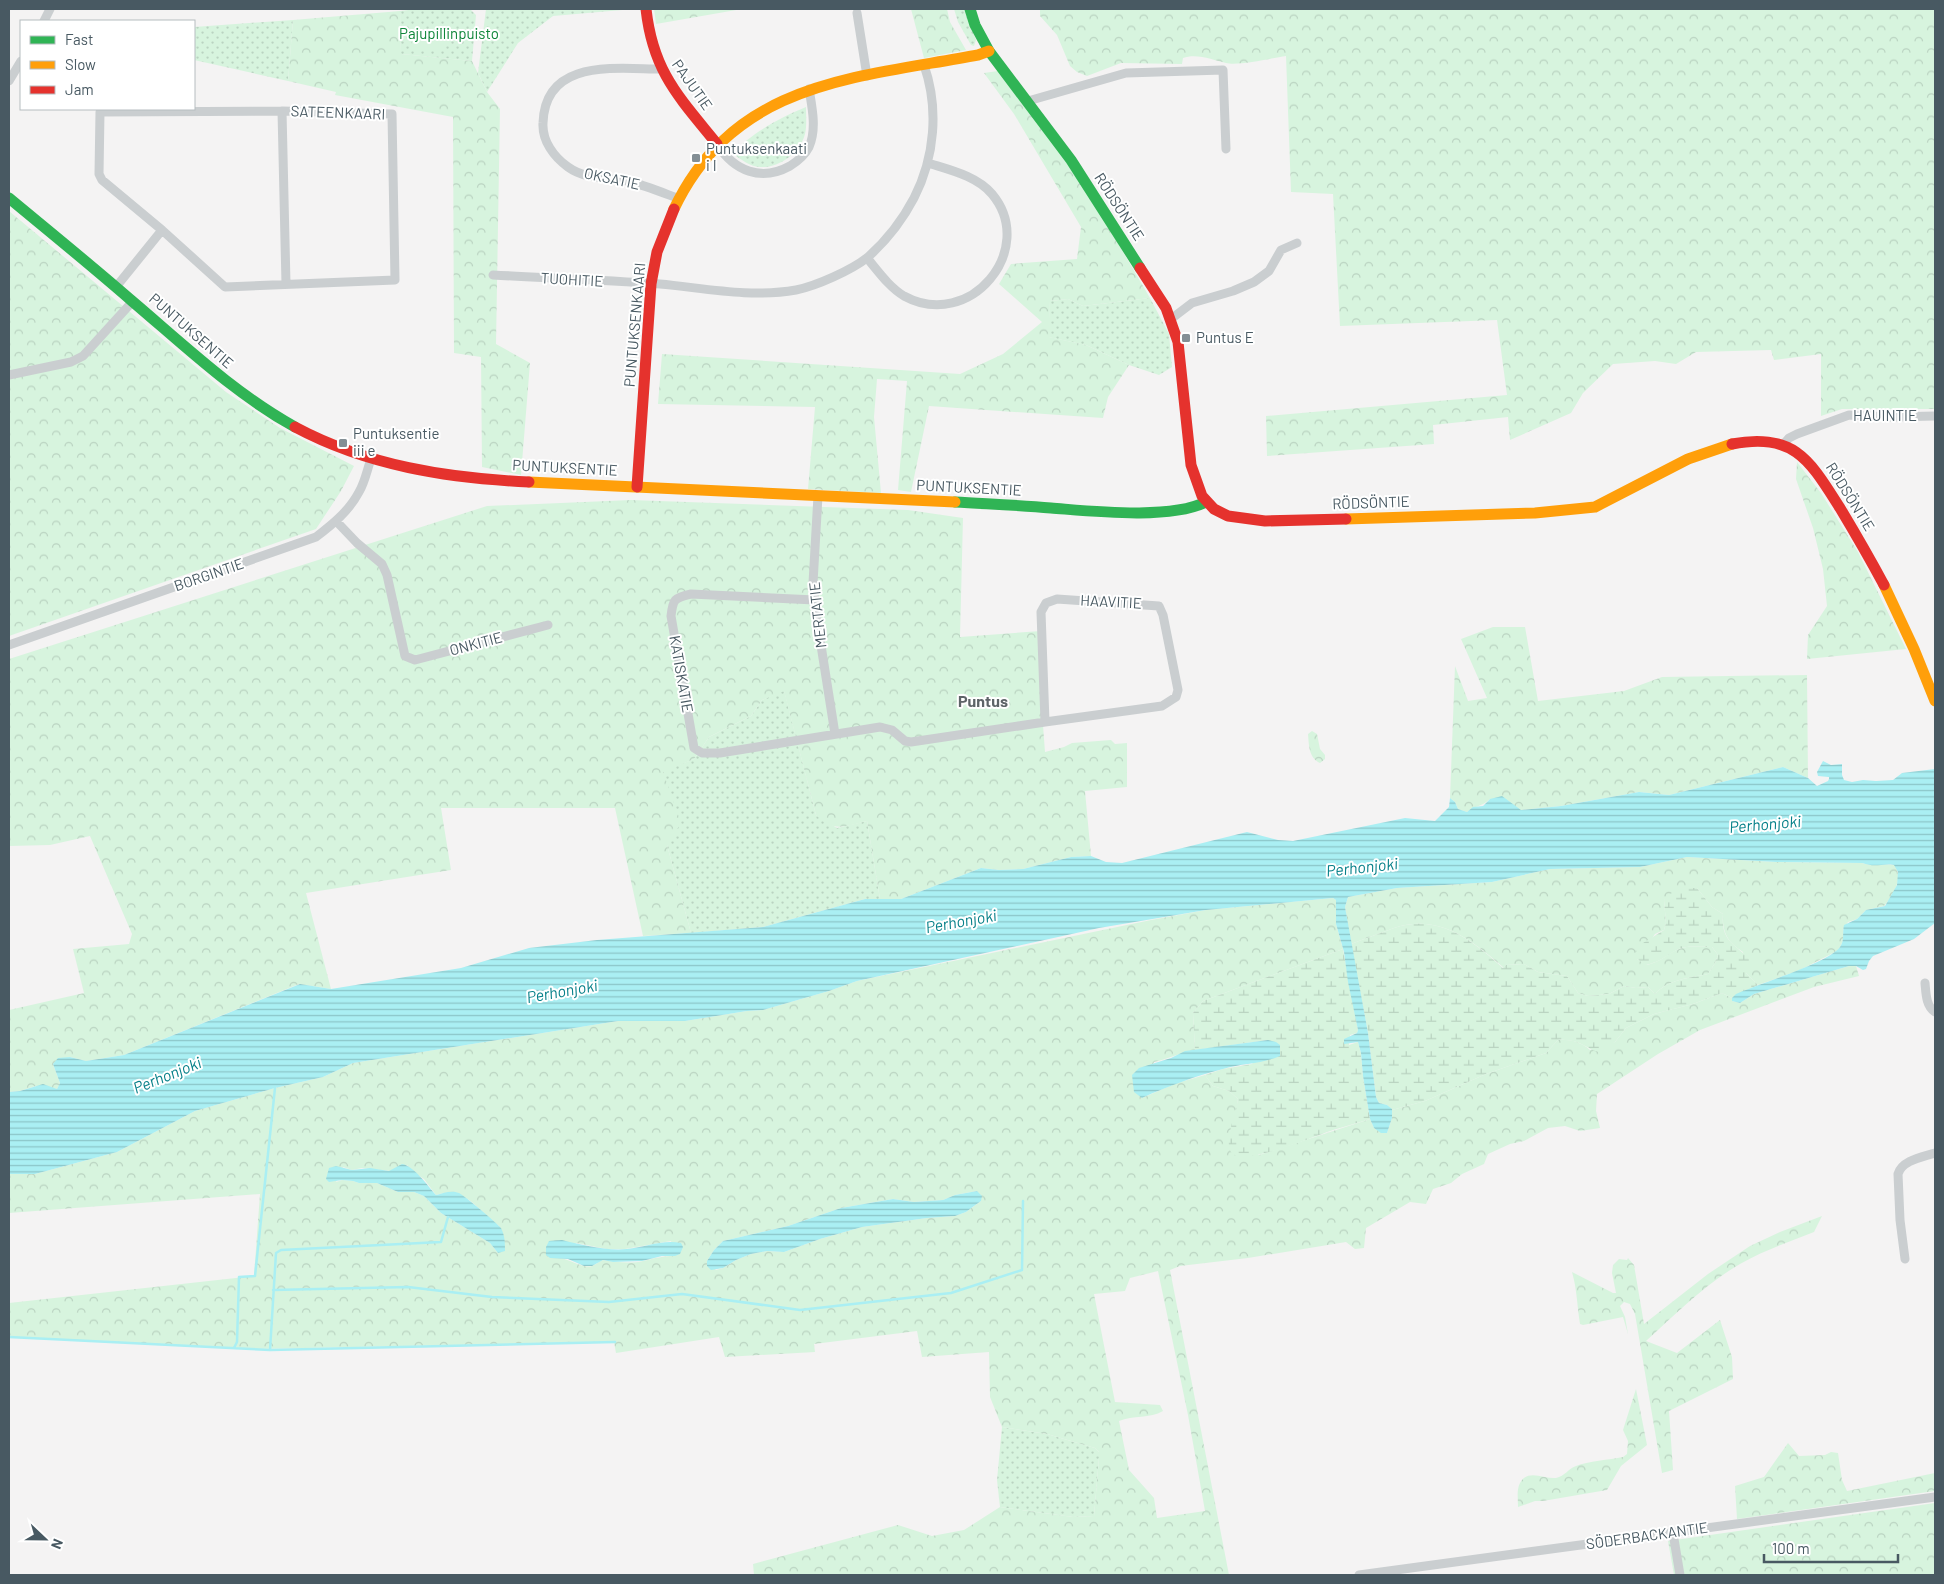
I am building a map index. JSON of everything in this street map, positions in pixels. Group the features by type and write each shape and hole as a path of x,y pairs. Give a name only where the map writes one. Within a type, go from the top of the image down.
{"street":[{"name":"PAJUTIE","path":"646,9 650,38 661,69 717,144"},
{"name":"RÖDSÖNTIE","path":"970,9 975,25 988,51 1028,101 1071,160 1166,308 1178,342 1191,465 1206,502 1220,513 1265,522 1536,514 1578,510 1604,503 1685,460 1731,443 1759,440 1783,446 1805,458 1814,468 1851,524 1916,650 1935,701"},
{"path":"857,13 867,76"},
{"name":"PUNTUKSENKAARI","path":"637,488 651,284 660,242 678,198 691,177 717,144 747,121 776,103 809,89 835,81 978,55 988,51"},
{"path":"9,81 20,63"},
{"path":"924,65 932,103 933,124 928,163 906,212 867,258 897,290 911,299 938,304 953,303 966,299 981,290 991,279 1006,245 1007,230 999,204 992,193 981,184 954,171 928,163"},
{"name":"OKSATIE","path":"661,69 589,70 563,79 550,96 544,112 542,128 551,150 564,164 579,174 624,180 678,198"},
{"path":"1028,101 1126,74 1223,70 1226,149"},
{"path":"717,144 732,162 740,168 758,173 775,173 795,162 804,154 812,136 813,114 809,89"},
{"path":"282,111 286,284"},
{"name":"SATEENKAARI","path":"282,111 392,114 395,280 225,287 162,230 102,180 99,174 100,112 282,111"},
{"name":"PUNTUKSENTIE","path":"9,198 133,301 184,348 254,403 304,430 371,459 394,465 450,476 516,481 1012,505 1112,512 1148,512 1194,508 1206,502"},
{"path":"116,287 162,230"},
{"path":"1171,319 1192,303 1233,291 1254,282 1268,271 1281,250 1297,243"},
{"name":"TUOHITIE","path":"493,275 753,292 795,290 813,285 867,258"},
{"path":"9,375 71,362 83,356 133,301"},
{"name":"HAUINTIE","path":"1783,446 1789,438 1797,434 1849,415 1891,418 1935,416"},
{"name":"BORGINTIE","path":"9,645 316,537 337,522 360,491 371,459"},
{"name":"MERTATIE","path":"818,496 813,583 834,734"},
{"name":"ONKITIE","path":"337,522 357,543 382,564 387,575 405,656 414,660 548,625"},
{"name":"KATISKATIE","path":"815,600 691,594 678,597 672,604 671,616 694,748 702,753 720,753 834,734"},
{"name":"HAAVITIE","path":"834,734 880,727 892,730 905,741 911,742 1162,706 1176,697 1178,690 1164,615 1159,606 1057,599 1046,603 1041,612 1045,722"},
{"path":"1925,983 1931,1009 1935,1012"},
{"path":"1905,1259 1900,1220 1898,1174 1900,1168 1906,1163 1935,1153"},
{"name":"SÖDERBACKANTIE","path":"1359,1575 1935,1497"},
{"path":"1673,1533 1680,1575"}],"green space":[{"name":"Pajupillinpuisto","path":"417,9 470,9 476,15 472,61 401,54 400,11"},
{"path":"486,9 634,9 553,16 518,43 487,92 478,73"},
{"path":"654,9 742,9 656,24"},
{"path":"911,9 947,9 950,22 966,50 924,58"},
{"path":"954,9 965,9 976,40 974,46 971,45 958,22"},
{"path":"1040,9 1935,9 1935,409 1842,409 1821,416 1821,354 1774,360 1771,350 1696,352 1676,364 1655,361 1613,364 1583,393 1571,413 1510,440 1508,417 1433,425 1434,444 1267,456 1266,416 1507,395 1497,320 1340,326 1333,194 1291,192 1286,56 1232,64 1194,56 1183,58 1182,64 1121,63 1087,76 1077,72 1070,66 1057,35 1040,16"},
{"path":"400,11 401,54 472,61 487,92 500,109 496,344 530,363 521,475 482,467 481,357 454,353 453,117 335,95 336,92 288,81 293,20"},
{"path":"293,20 288,81 195,60 195,27"},
{"path":"412,35 444,35 444,49 412,49"},
{"path":"998,71 1060,152 1102,216 1150,298 1083,306 1068,299 1050,301 1049,337 1086,345 1129,365 1108,397 1103,418 929,406 911,492 898,490 907,381 877,379 874,417 881,493 808,489 815,407 658,404 662,354 960,374 1003,354 1042,322 999,284 1011,264 1077,259 1081,227 1014,114 984,73"},
{"path":"806,107 805,134 802,141 794,153 782,162 768,167 757,167 733,154 757,133"},
{"path":"9,211 226,392 280,428 354,466 341,491 316,529 9,636"},
{"path":"1150,298 1169,334 1172,367 1159,375 1129,365 1086,345 1048,337 1050,301 1068,299 1083,306"},
{"path":"1797,462 1821,493 1858,552 1906,649 1807,659 1808,635 1827,606 1823,569 1813,528 1796,479"},
{"path":"631,500 908,510 963,518 960,637 1041,631 1042,660 1039,672 1045,752 1072,743 1111,740 1115,744 1127,743 1127,787 1085,791 1091,856 1071,857 1023,869 999,870 981,868 901,899 880,899 867,821 840,827 822,821 816,815 784,691 762,700 751,716 709,737 694,759 663,772 681,823 667,845 691,933 643,936 615,808 441,808 451,870 306,893 331,989 299,984 124,1055 86,1061 70,1057 53,1064 60,1083 57,1089 36,1086 9,1092 9,1010 84,993 73,949 129,944 132,934 90,836 50,845 9,846 9,659 487,506"},
{"path":"1493,627 1525,627 1538,701 1624,691 1662,677 1807,675 1808,778 1783,767 1669,795 1639,792 1561,806 1521,810 1490,799 1467,812 1458,809 1455,802 1450,798 1455,666 1468,701 1487,698 1461,639"},
{"path":"784,690 816,815 837,828 867,821 880,899 865,899 763,927 691,933 667,845 663,771 694,759 709,737 751,716 762,700"},
{"path":"1312,731 1317,734 1320,749 1325,755 1325,759 1320,763 1316,761 1310,751 1308,734"},
{"path":"1687,857 1776,862 1895,865 1898,881 1884,906 1866,910 1857,919 1848,922 1843,929 1843,941 1837,951 1800,970 1758,985 1746,973 1743,952 1727,936 1723,926 1723,914 1712,907 1697,888 1664,900 1666,923 1664,930 1655,934 1637,959 1647,965 1657,962 1683,948 1712,947 1718,955 1715,963 1708,974 1673,982 1655,994 1648,987 1624,986 1609,994 1588,996 1578,993 1567,976 1538,972 1524,964 1506,965 1504,968 1467,939 1454,932 1426,924 1410,924 1394,928 1351,944 1345,907 1348,897 1397,888 1492,882 1550,869 1640,867"},
{"path":"1684,888 1697,888 1712,907 1723,914 1726,936 1750,960 1746,973 1758,985 1732,998 1722,993 1693,1004 1654,1014 1626,1028 1615,1042 1600,1052 1568,1040 1558,1040 1546,1053 1486,1074 1425,1101 1392,1110 1387,1105 1379,1103 1376,1097 1368,1033 1351,944 1394,928 1410,924 1426,924 1454,932 1467,939 1503,968 1506,965 1524,964 1538,972 1567,976 1578,993 1588,996 1609,994 1624,986 1648,987 1655,994 1673,982 1708,974 1718,955 1712,947 1691,947 1679,949 1660,960 1646,965 1637,959 1635,948 1664,930 1666,923 1664,900 1674,891"},
{"path":"1333,898 1336,900 1336,924 1343,949 1203,1001 1193,1013 1195,1050 1154,1062 1142,1098 1177,1083 1205,1075 1213,1086 1229,1091 1238,1099 1230,1133 1259,1155 1370,1119 1374,1128 1387,1133 1392,1118 1392,1110 1425,1101 1486,1074 1546,1053 1558,1040 1575,1042 1590,1050 1615,1042 1626,1028 1654,1014 1693,1004 1722,993 1732,998 1732,1001 1740,1003 1754,994 1849,966 1856,966 1859,976 1814,987 1700,1030 1658,1054 1597,1094 1596,1111 1600,1128 1580,1131 1565,1126 1548,1128 1524,1141 1510,1144 1488,1154 1484,1164 1462,1174 1451,1183 1433,1189 1426,1204 1410,1202 1366,1228 1364,1248 1355,1249 1346,1242 1248,1258 1180,1266 1170,1270 1229,1575 754,1575 753,1564 898,1525 932,1536 964,1530 1000,1507 1073,1517 1094,1516 1099,1452 1095,1448 1047,1434 1002,1427 990,1397 989,1352 922,1357 917,1331 814,1344 815,1352 725,1357 719,1337 616,1353 614,1342 251,1349 9,1337 9,1303 254,1276 260,1194 9,1213 9,1174 35,1174 117,1152 195,1111 275,1088 323,1077 353,1063 618,1021 685,1021 763,1010 857,981 1206,910","holes":["407,1165 413,1172 424,1179 436,1195 455,1194 470,1201 499,1226 498,1253 490,1243 441,1213 424,1196 414,1192 398,1192 377,1183 359,1183 342,1180 336,1182 343,1167 352,1170 362,1168 390,1171","977,1191 981,1201 966,1212 955,1216 862,1227 784,1252 767,1251 751,1254 716,1270 707,1261 723,1241 788,1226 841,1208 893,1199 914,1202 943,1200 955,1195","671,1241 675,1256 638,1262 603,1260 588,1267 560,1258 576,1243 607,1249 625,1249","1158,1271 1188,1415 1205,1511 1157,1518 1154,1498 1129,1470 1119,1421 1153,1415 1163,1411 1160,1405 1115,1402 1094,1294 1125,1291 1130,1278"]},
{"path":"1343,949 1358,1030 1357,1033 1350,1035 1349,1045 1358,1042 1370,1119 1280,1149 1249,1156 1238,1156 1231,1152 1229,1141 1238,1099 1229,1091 1213,1086 1205,1075 1223,1069 1252,1064 1268,1040 1195,1050 1193,1013 1203,1001"},
{"path":"1822,1216 1814,1232 1758,1254 1727,1272 1691,1300 1646,1341 1677,1353 1720,1320 1732,1357 1733,1379 1669,1411 1673,1470 1662,1473 1635,1314 1630,1304 1624,1302 1620,1306 1625,1317 1628,1334 1623,1317 1580,1324 1572,1272 1616,1293 1612,1273 1613,1265 1619,1259 1627,1260 1628,1258 1634,1265 1644,1324 1708,1274 1750,1246"},
{"path":"1636,1389 1647,1445 1621,1466 1607,1490 1535,1501 1518,1507 1519,1486 1525,1477 1533,1475 1556,1478 1581,1464 1623,1457 1627,1454 1628,1441 1623,1430"},
{"path":"1002,1427 1047,1434 1095,1448 1099,1452 1099,1458 1094,1516 1073,1517 1000,1507 997,1480"},
{"path":"1788,1443 1799,1456 1825,1455 1831,1452 1838,1453 1842,1480 1847,1491 1935,1473 1935,1491 1737,1519 1735,1486 1764,1477"},
{"path":"1935,1503 1935,1575 1674,1575 1668,1541"}],"water":[{"name":"Perhonjoki","path":"1823,761 1831,765 1842,764 1844,780 1852,782 1893,780 1902,773 1935,769 1935,923 1914,939 1873,956 1866,969 1863,970 1856,966 1849,966 1754,994 1740,1003 1732,1001 1736,994 1808,966 1833,953 1842,944 1844,925 1857,919 1866,910 1885,906 1897,885 1898,872 1894,865 1776,862 1687,857 1640,867 1550,869 1492,882 1397,888 1348,897 1345,907 1368,1033 1376,1097 1379,1103 1387,1105 1392,1109 1392,1118 1387,1133 1381,1133 1374,1128 1370,1119 1358,1042 1344,1044 1344,1039 1357,1033 1358,1030 1344,952 1336,924 1336,900 1333,898 1206,910 1099,928 857,981 763,1010 685,1021 618,1021 353,1063 323,1077 275,1088 195,1111 117,1152 35,1174 9,1174 9,1092 20,1091 43,1084 57,1089 60,1083 53,1064 58,1058 70,1057 86,1061 124,1055 300,984 331,989 461,968 529,948 597,940 763,927 865,899 901,899 981,868 999,870 1023,869 1071,857 1091,856 1106,862 1122,863 1247,832 1278,840 1293,841 1405,818 1435,821 1449,807 1450,798 1455,802 1458,809 1467,812 1473,807 1483,806 1490,799 1502,796 1521,810 1561,806 1639,792 1669,795 1783,767 1808,778 1817,786 1829,779 1829,777 1818,776 1817,772"},
{"path":"1268,1040 1280,1045 1280,1056 1266,1061 1230,1067 1203,1075 1172,1085 1142,1098 1134,1092 1132,1075 1139,1068 1171,1058 1185,1051"},
{"path":"402,1164 416,1172 436,1195 450,1192 459,1193 481,1210 501,1228 505,1242 505,1251 498,1253 490,1243 441,1213 424,1196 414,1192 398,1192 377,1183 359,1183 342,1180 329,1182 326,1179 329,1168 336,1166 352,1170 370,1168 389,1171"},
{"path":"977,1191 982,1196 981,1201 966,1212 955,1216 862,1227 784,1252 767,1251 751,1254 723,1268 711,1270 707,1266 707,1261 714,1250 723,1241 788,1226 841,1208 893,1199 914,1202 943,1200 955,1195"},
{"path":"562,1240 586,1246 611,1249 627,1249 668,1242 681,1243 683,1247 680,1254 675,1256 662,1256 642,1261 613,1262 603,1260 592,1266 584,1266 568,1259 550,1258 546,1255 546,1247 549,1241"}],"waterway":[{"path":"234,1348 237,1342 239,1277 255,1276 275,1088"},
{"path":"273,1290 408,1287 492,1297 609,1302 682,1294 800,1310 951,1293 1022,1270 1023,1201"},
{"path":"270,1350 276,1253 281,1250 441,1242 448,1217"},
{"path":"9,1337 270,1350 615,1342"}],"traffic: fast":[{"path":"970,9 975,25 989,51 1071,160 1140,268"},
{"path":"9,198 210,368 251,399 295,427"},
{"path":"955,502 1130,513 1172,511 1191,508 1206,502"}],"traffic: slow":[{"path":"674,209 700,167 730,134 765,110 803,93 844,80 978,55 989,51"},
{"path":"1346,519 1535,513 1595,507 1688,459 1732,444"},
{"path":"529,482 955,502"},
{"path":"1884,585 1914,649 1935,701"}],"traffic: jam":[{"path":"646,9 655,50 662,67 680,97 717,144"},
{"path":"637,487 651,284 657,252 674,209"},
{"path":"1140,268 1166,308 1178,342 1191,465 1202,496 1214,509 1228,516 1265,521 1346,519"},
{"path":"295,427 351,451 409,468 468,477 529,482"},
{"path":"1732,444 1753,441 1771,442 1786,447 1798,454 1809,464 1840,508 1884,585"}],"place":[{"name":"Puntuksenkaati i I","path":"696,158"},
{"name":"Puntus E","path":"1186,338"},
{"name":"Puntuksentie iii e","path":"343,443"}],"district":[{"name":"Puntus","path":"983,701"}]}
